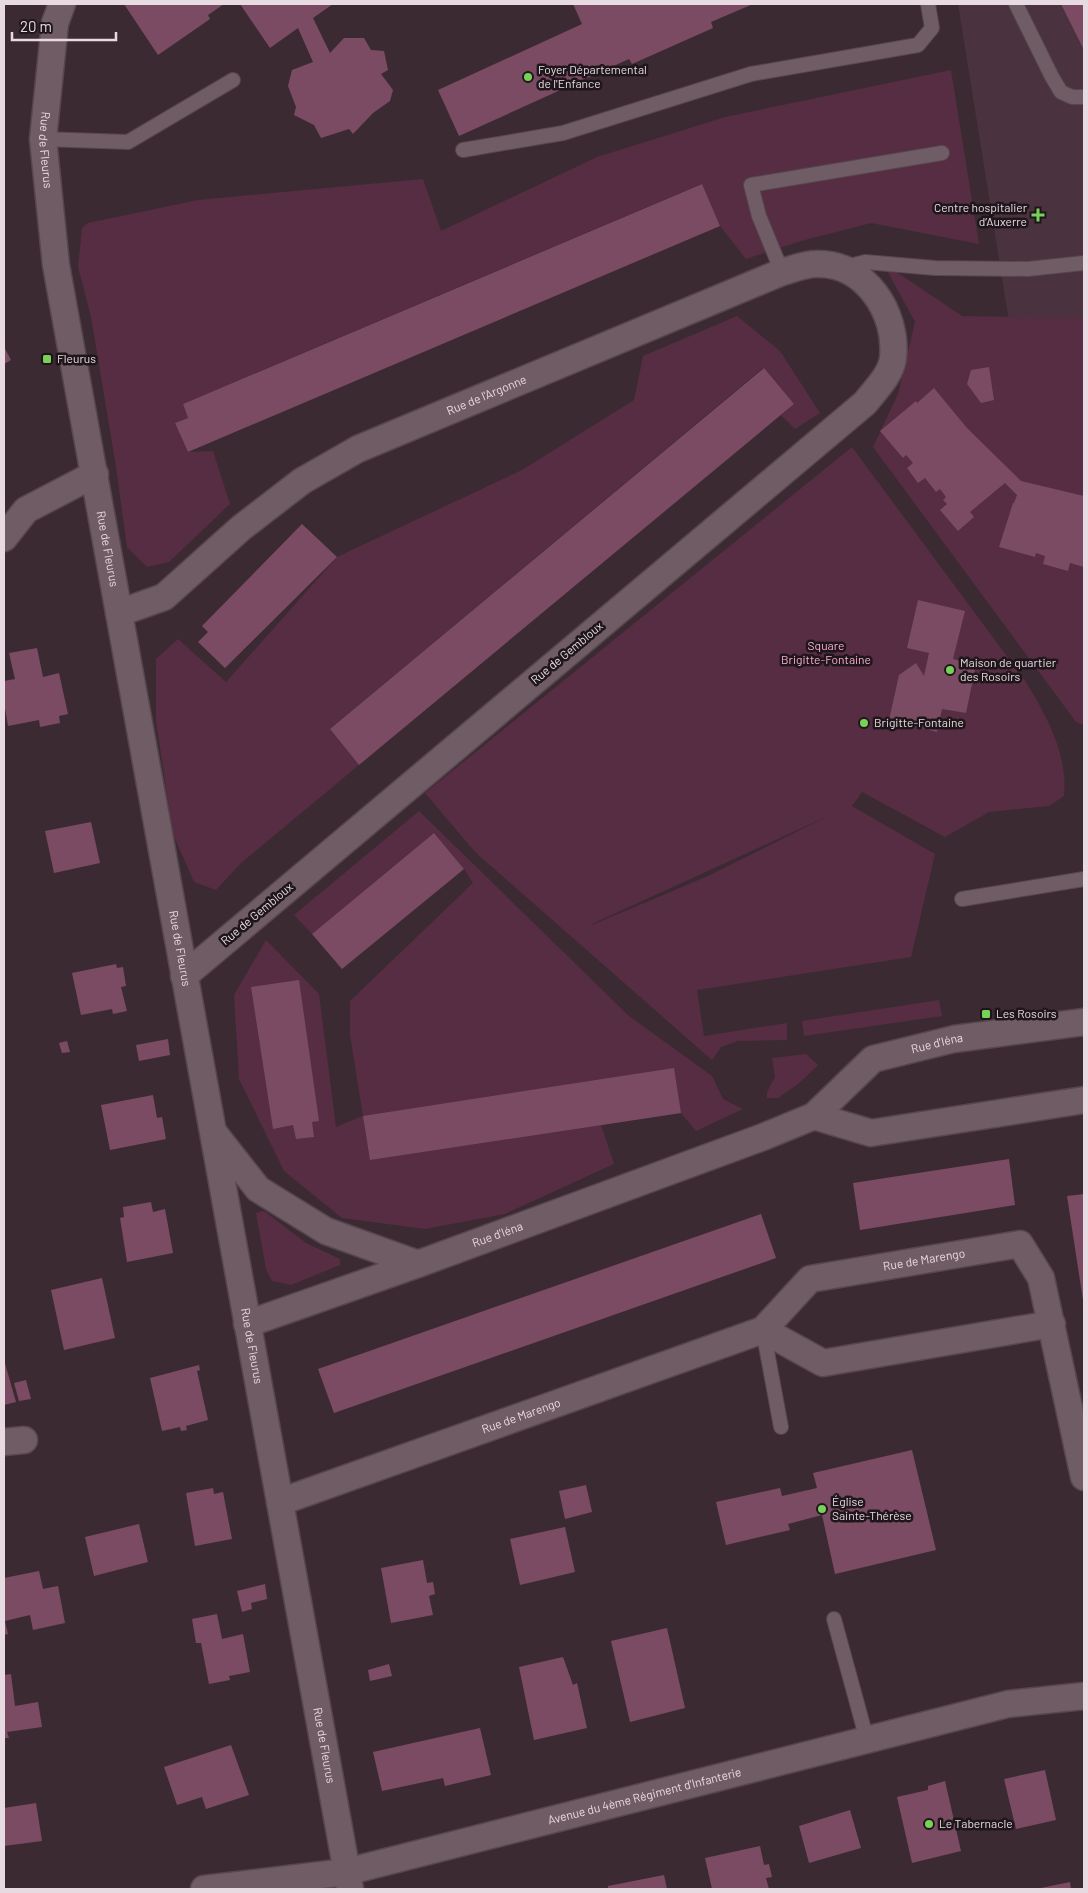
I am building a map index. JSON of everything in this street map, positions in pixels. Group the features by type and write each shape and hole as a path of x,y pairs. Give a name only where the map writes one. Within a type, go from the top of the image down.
{"street":[{"name":"Rue de Fleurus","path":"62,4 55,23 43,139 56,265 348,1881"},
{"name":"Rue de l'Argonne","path":"119,613 164,597 241,528 302,481 358,449 782,272 816,264 841,268 865,282 882,302"},
{"name":"Rue de Gembloux","path":"184,976 865,402 881,384 893,360 893,332 882,302"},
{"path":"4,538 26,510 95,474"},
{"name":"Rue d'Iéna","path":"247,1324 418,1264 763,1137 814,1116 873,1059 954,1038 1084,1022"},
{"path":"814,1116 871,1133 1084,1100"},
{"path":"212,1130 258,1189 326,1230 418,1264"},
{"name":"Rue de Marengo","path":"280,1502 763,1330 810,1279 1020,1244 1041,1278 1084,1477"},
{"path":"763,1330 823,1363 1052,1324"},
{"name":"Avenue du 4ème Régiment d'Infanterie","path":"204,1889 348,1881 867,1740 1008,1704 1084,1696"}],"lane":[{"path":"463,150 563,133 751,74 918,45 932,28 928,4"},
{"path":"1016,4 1061,92 1072,97 1084,97"},
{"path":"43,139 128,142 233,80"},
{"path":"782,272 758,216 752,185 942,153"},
{"path":"841,268 865,262 934,268 1028,269 1084,263"},
{"path":"962,899 1084,878"},
{"path":"763,1330 781,1427"},
{"path":"834,1619 867,1740"}],"shaded area":[{"name":"Centre hospitalier d’Auxerre","path":"958,4 1084,4 1084,447 1026,427"}],"green space":[{"path":"951,70 979,244 871,223 801,241 746,259 720,226 701,184 183,404 188,418 175,423 188,452 213,451 230,504 169,562 147,567 127,547 116,467 91,317 78,267 82,228 88,223 198,200 423,179 441,231 597,157 725,117"},
{"path":"883,263 962,316 1084,318 1084,725 1076,722 873,447 898,394 915,322"},
{"path":"737,316 780,351 820,413 795,429 781,415 794,404 763,368 330,729 359,765 240,864 216,890 194,882 173,834 156,721 156,659 178,639 226,682 337,557 522,470 634,400 643,356"},
{"name":"Square Brigitte-Fontaine","path":"852,447 1026,682 1054,736 1063,765 1064,780 1064,796 1049,806 989,812 945,837 862,792 852,806 935,854 911,957 697,990 704,1036 787,1023 787,1040 738,1041 721,1047 712,1060 475,852 425,793","holes":["828,816 708,876 592,925"]},
{"path":"419,811 629,1016 712,1076 723,1099 743,1109 696,1131 681,1113 601,1125 614,1164 505,1214 425,1229 342,1218 284,1171 239,1079 234,995 266,940 319,994 336,1127 363,1116 350,1035 350,1001 473,883 464,869 434,833 312,934 294,915"},
{"path":"939,1000 942,1016 804,1036 802,1021"},
{"path":"806,1054 818,1065 798,1084 778,1098 767,1098 767,1092 775,1077 772,1058"},
{"path":"264,1211 306,1243 340,1259 340,1265 291,1285 272,1281 266,1269 256,1213"}],"building":[{"path":"124,4 224,4 208,15 210,19 158,55"},
{"path":"240,4 333,4 313,18 330,53 344,38 364,38 371,50 384,51 388,70 381,74 393,90 390,101 373,113 353,134 349,129 321,138 314,125 294,115 296,107 288,86 292,70 313,62 298,28 270,48"},
{"name":"Foyer Départemental de l'Enfance","path":"573,4 753,4 711,22 713,28 632,64 629,59 459,136 438,90 582,24"},
{"path":"1061,4 1084,4 1084,50"},
{"path":"702,184 720,226 188,452 175,423 188,418 183,404"},
{"path":"4,347 11,360 4,364"},
{"path":"989,367 994,400 981,403 967,384 971,370"},
{"path":"764,368 794,404 359,765 330,729"},
{"path":"934,388 967,428 1021,481 1084,496 1084,567 1070,563 1068,571 1043,564 1045,556 1036,553 1035,557 999,547 1017,495 1005,483 970,512 974,517 958,531 940,510 947,504 943,500 946,497 940,489 936,492 925,478 918,483 907,468 913,463 906,455 903,458 880,431"},
{"path":"302,524 337,557 225,668 198,642 208,632 202,626"},
{"name":"Maison de quartier des Rosoirs","path":"918,600 965,611 953,659 976,665 966,713 942,709 937,732 889,720 899,675 916,663 924,676 929,653 907,648"},
{"path":"37,648 43,677 59,673 68,714 59,716 60,723 40,727 39,720 8,726 4,702 4,681 15,679 9,653"},
{"path":"91,822 100,863 54,873 45,831"},
{"path":"434,833 464,869 342,969 312,934"},
{"path":"116,964 117,968 123,967 126,986 121,987 127,1011 113,1014 112,1009 81,1015 72,973"},
{"path":"299,980 319,1121 312,1122 314,1137 296,1139 293,1125 273,1129 251,987"},
{"path":"168,1039 170,1055 139,1061 136,1045"},
{"path":"67,1041 70,1052 62,1053 59,1043"},
{"path":"674,1068 681,1113 370,1160 363,1116"},
{"path":"153,1095 157,1118 162,1117 166,1139 110,1150 101,1105"},
{"path":"1009,1159 1015,1205 860,1230 853,1183"},
{"path":"1084,1194 1084,1300 1083,1300 1067,1196"},
{"path":"151,1202 153,1212 165,1209 173,1253 127,1262 120,1218 124,1217 123,1207"},
{"path":"761,1214 776,1258 334,1413 318,1369"},
{"path":"102,1278 115,1338 64,1350 51,1290"},
{"path":"4,1360 16,1402 4,1405"},
{"path":"199,1365 200,1370 197,1371 208,1420 186,1426 187,1430 181,1431 180,1427 162,1431 150,1378"},
{"path":"26,1380 31,1399 19,1401 14,1383"},
{"name":"Église Sainte-Thérèse","path":"912,1450 936,1550 835,1574 822,1515 788,1524 790,1530 726,1545 716,1502 780,1488 782,1496 817,1488 813,1473"},
{"path":"586,1485 592,1512 565,1519 559,1491"},
{"path":"213,1488 214,1494 223,1492 232,1539 195,1546 186,1493"},
{"path":"139,1524 148,1562 94,1576 85,1537"},
{"path":"565,1527 575,1572 520,1585 510,1539"},
{"path":"423,1560 427,1583 433,1582 435,1594 429,1596 433,1615 391,1623 381,1568"},
{"path":"39,1571 43,1589 58,1586 65,1623 33,1630 30,1615 5,1621 8,1634 4,1635 4,1578"},
{"path":"265,1584 267,1599 251,1603 252,1609 242,1612 237,1591"},
{"path":"217,1614 222,1639 243,1634 250,1672 229,1676 230,1680 209,1684 201,1643 196,1643 192,1619"},
{"path":"667,1628 685,1708 630,1722 611,1641"},
{"path":"563,1657 573,1685 577,1683 587,1728 534,1740 519,1667"},
{"path":"389,1664 392,1676 370,1681 368,1670"},
{"path":"11,1674 15,1706 38,1702 42,1727 7,1732 9,1738 4,1738 4,1675"},
{"path":"480,1728 491,1775 445,1786 443,1778 382,1791 373,1752"},
{"path":"231,1745 249,1795 206,1809 202,1797 177,1805 164,1767"},
{"path":"1045,1770 1056,1820 1016,1829 1004,1779"},
{"name":"Le Tabernacle","path":"945,1781 961,1851 912,1863 897,1797 928,1790 928,1786"},
{"path":"36,1803 42,1841 4,1846 4,1808"},
{"path":"850,1810 861,1848 809,1863 799,1826"},
{"path":"760,1846 764,1865 769,1864 772,1877 766,1878 769,1889 712,1889 705,1858"},
{"path":"664,1875 667,1889 608,1889 608,1886"},
{"path":"1070,1882 1071,1889 1041,1889 1041,1888"}],"place":[{"name":"Foyer Départemental de l'Enfance","path":"528,77"},
{"name":"Centre hospitalier d’Auxerre","path":"1038,215"},
{"name":"Fleurus","path":"47,359"},
{"name":"Maison de quartier des Rosoirs","path":"950,670"},
{"name":"Brigitte-Fontaine","path":"864,723"},
{"name":"Les Rosoirs","path":"986,1014"},
{"name":"Église Sainte-Thérèse","path":"822,1509"},
{"name":"Le Tabernacle","path":"929,1824"}]}
